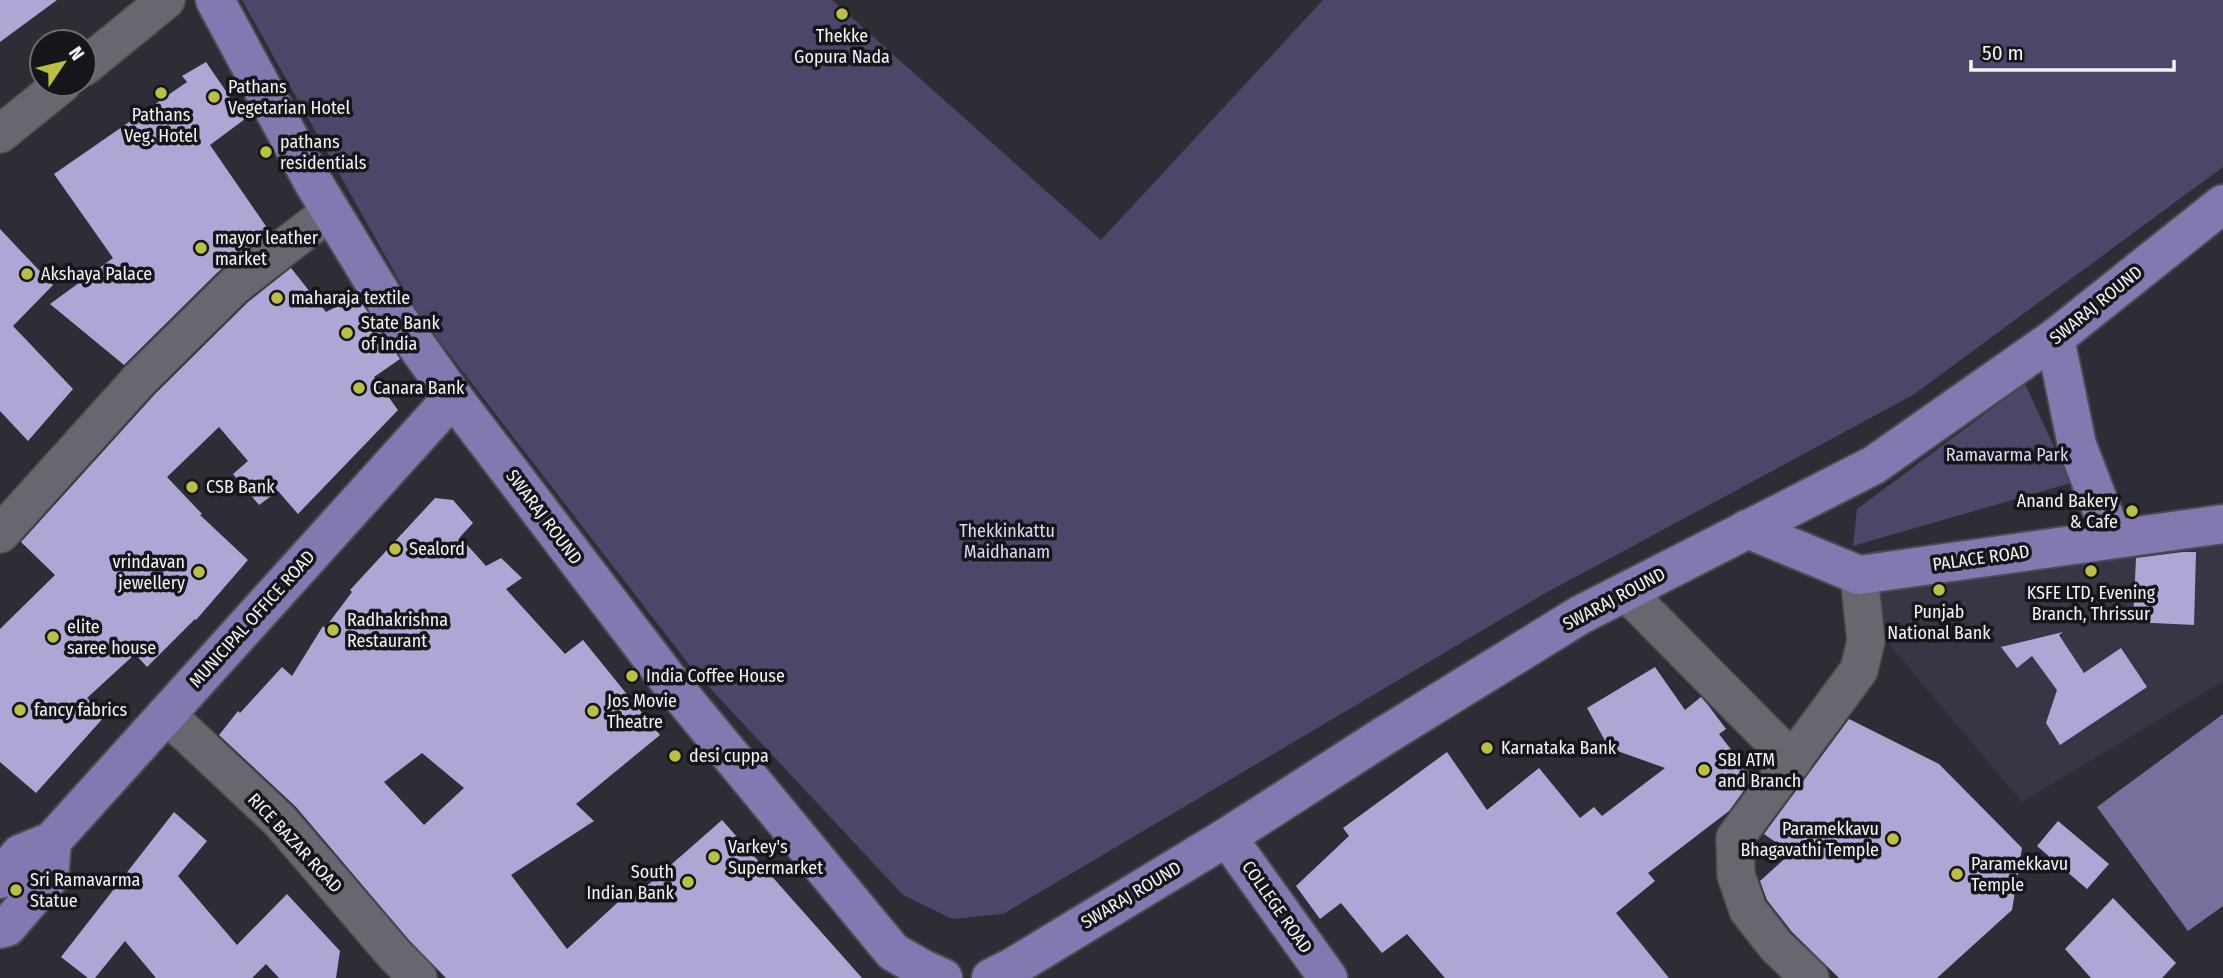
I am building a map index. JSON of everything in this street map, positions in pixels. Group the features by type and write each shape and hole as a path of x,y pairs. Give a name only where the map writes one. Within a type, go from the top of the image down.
{"main road":[{"name":"SWARAJ ROUND","path":"215,0 313,183 388,305 453,397 670,682 893,952 923,970 943,978"},
{"name":"SWARAJ ROUND","path":"991,978 1227,837 1545,637 1626,592 1874,465 2055,338 2223,204"},
{"path":"2055,338 2077,445 2113,539"},
{"name":"MUNICIPAL OFFICE ROAD","path":"0,878 20,854 52,841 453,397"},
{"name":"PALACE ROAD","path":"1859,575 2223,524"},
{"path":"1747,529 1859,575"},
{"name":"COLLEGE ROAD","path":"1227,837 1328,978"},
{"path":"0,929 7,927 49,878 52,841"}],"street":[{"path":"98,55 166,0"},
{"path":"0,134 45,98"},
{"path":"0,534 140,379 234,286 331,211"},
{"path":"1810,978 1776,946 1748,910 1736,875 1735,838 1858,670 1866,642 1859,575"},
{"path":"1626,592 1793,761"},
{"name":"RICE BAZAR ROAD","path":"166,714 280,821 409,975"}],"shaded area":[{"path":"2223,541 2223,681 2022,802 1888,643 1879,587"},
{"path":"2223,714 2223,906 2188,931 2097,807"}],"green space":[{"name":"Thekkinkattu Maidhanam","path":"242,0 832,0 1101,240 1323,0 2223,0 2223,167 1913,395 1542,595 1003,914 952,919 903,895 694,671 416,311"},
{"name":"Ramavarma Park","path":"2025,384 2071,483 1853,546 1857,509"}],"building":[{"path":"0,0 57,0 0,42"},
{"path":"206,62 245,119 210,145 270,232 219,271 124,365 50,304 113,258 54,174 187,82 182,76"},
{"path":"0,229 53,285 13,326 73,389 28,441 0,411"},
{"path":"291,268 326,312 357,296 400,359 374,377 398,410 298,514 278,491 259,505 233,474 248,461 219,427 167,477 202,514 200,515 248,560 196,620 147,667 135,654 87,698 105,716 36,793 0,762 0,629 55,575 21,542 155,394 248,302"},
{"path":"435,498 453,500 473,523 460,537 486,566 501,558 522,578 506,589 565,654 583,640 660,735 576,804 594,821 511,875 567,949 628,893 632,899 722,820 862,978 446,978 409,940 296,807 219,735 238,711 240,713 282,667 292,676 323,626 325,628 352,592 350,590","holes":["422,753 464,788 424,825 384,782"]},
{"path":"2196,552 2194,625 2133,622 2136,558"},
{"path":"2063,632 2059,635 2084,673 2121,648 2147,687 2060,745 2046,723 2057,690 2032,656 2017,668 2001,647"},
{"path":"1655,667 1685,710 1701,697 1726,729 1719,734 1753,778 1729,811 1648,873 1655,881 1616,913 1669,978 1445,978 1407,934 1382,953 1341,903 1320,919 1296,886 1349,836 1343,828 1447,752 1487,810 1539,768 1580,818 1594,807 1602,816 1665,768 1609,748 1587,708"},
{"name":"Paramekkavu Bhagavathi Temple","path":"1849,719 1939,764 2022,848 2012,910 1937,978 1839,978 1792,932 1767,900 1760,881 1791,853 1764,834"},
{"path":"174,812 207,841 178,876 237,945 287,894 340,951 336,978 279,978 266,964 252,978 156,978 125,941 95,978 88,978 61,957"},
{"path":"2058,821 2109,864 2087,889 2037,846"},
{"path":"2113,898 2176,963 2162,978 2091,978 2065,949"}],"place":[{"name":"Thekke Gopura Nada","path":"842,14"},
{"name":"Pathans Veg. Hotel","path":"161,93"},
{"name":"Pathans Vegetarian Hotel","path":"214,97"},
{"name":"pathans residentials","path":"266,152"},
{"name":"mayor leather market","path":"201,248"},
{"name":"Akshaya Palace","path":"27,274"},
{"name":"maharaja textile","path":"277,298"},
{"name":"State Bank of India","path":"347,333"},
{"name":"Canara Bank","path":"359,388"},
{"name":"CSB Bank","path":"192,487"},
{"name":"Anand Bakery & Cafe","path":"2132,511"},
{"name":"Sealord","path":"395,549"},
{"name":"KSFE LTD, Evening Branch, Thrissur","path":"2091,571"},
{"name":"vrindavan jewellery","path":"199,572"},
{"name":"Punjab National Bank","path":"1939,590"},
{"name":"Radhakrishna Restaurant","path":"333,630"},
{"name":"elite saree house","path":"53,637"},
{"name":"India Coffee House","path":"632,676"},
{"name":"fancy fabrics","path":"20,710"},
{"name":"Jos Movie Theatre","path":"593,711"},
{"name":"Karnataka Bank","path":"1487,748"},
{"name":"desi cuppa","path":"675,756"},
{"name":"SBI ATM and Branch","path":"1704,770"},
{"name":"Paramekkavu Bhagavathi Temple","path":"1893,839"},
{"name":"Varkey's Supermarket","path":"714,857"},
{"name":"Paramekkavu Temple","path":"1957,874"},
{"name":"South Indian Bank","path":"688,882"},
{"name":"Sri Ramavarma Statue","path":"16,890"}]}
